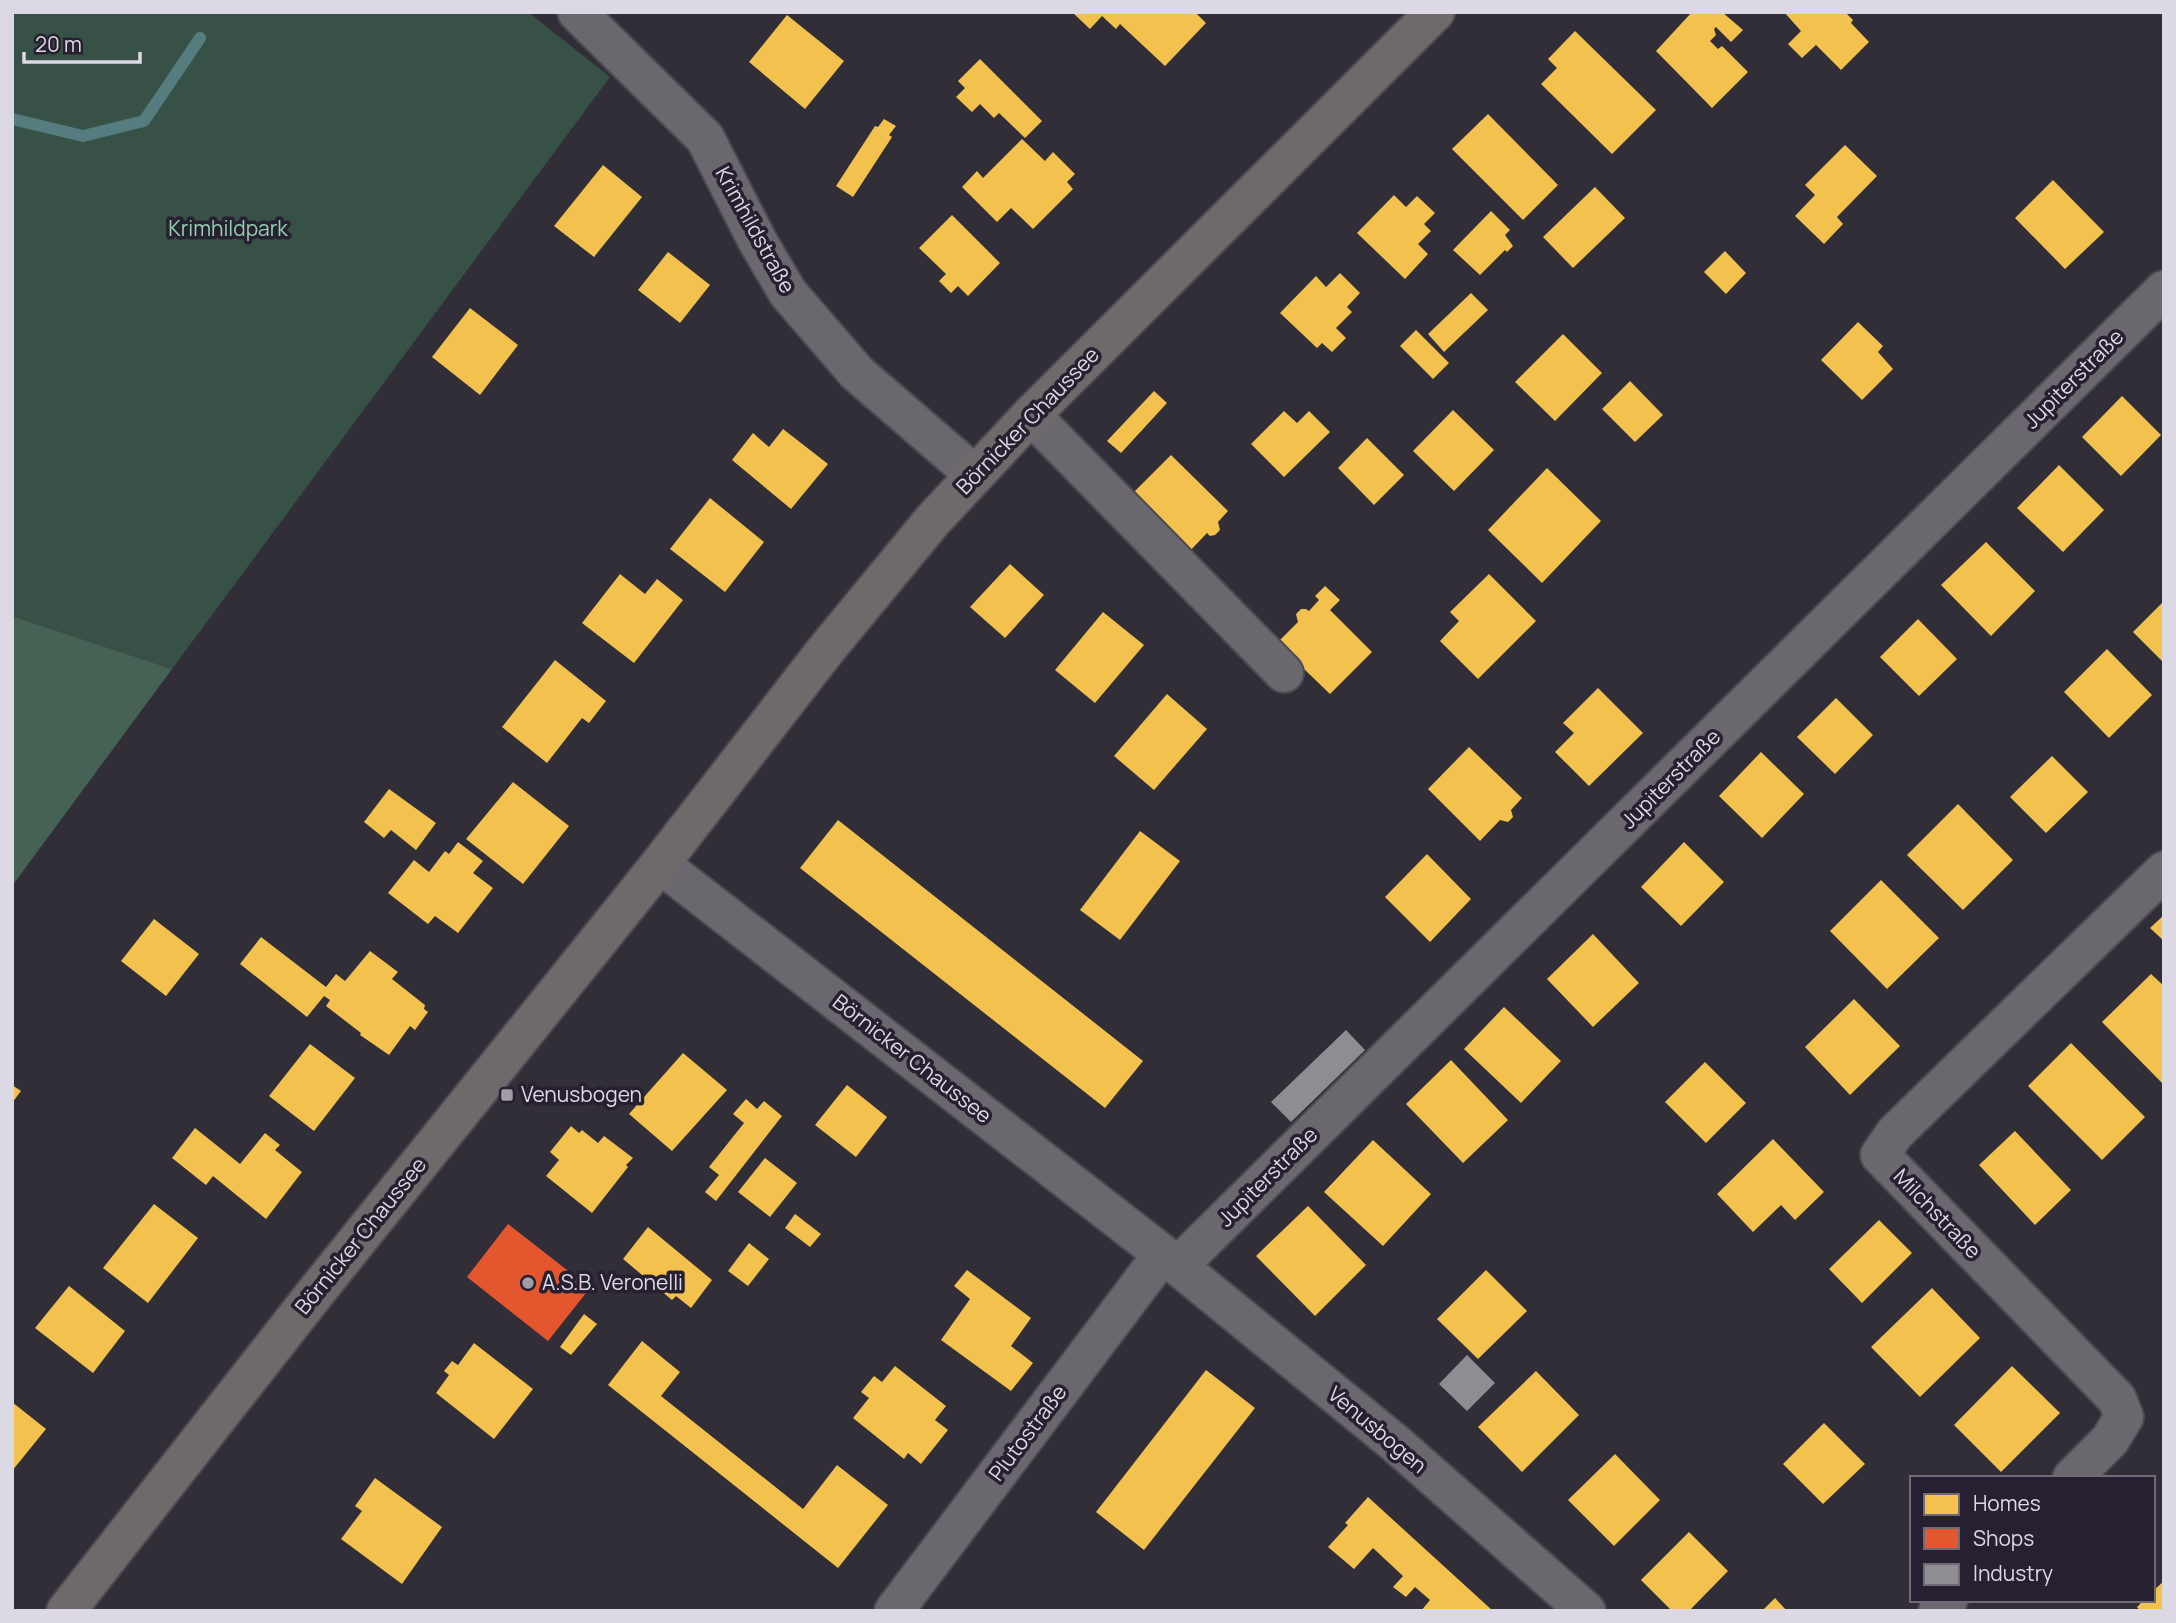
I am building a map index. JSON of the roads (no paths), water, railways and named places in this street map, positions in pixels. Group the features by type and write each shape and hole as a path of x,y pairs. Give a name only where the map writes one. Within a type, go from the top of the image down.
{"main road":[{"name":"Börnicker Chaussee","path":"66,1611 308,1302 660,864 825,651 933,520 1031,415 1435,12"}],"street":[{"name":"Krimhildstraße","path":"576,12 705,138 758,242 788,293 857,373 975,475"},
{"name":"Jupiterstraße","path":"1170,1261 2164,290"},
{"path":"1031,415 1284,673"},
{"name":"Börnicker Chaussee","path":"660,864 1170,1261"},
{"name":"Milchstraße","path":"2074,1476 2110,1440 2124,1417 2117,1399 1880,1155 1895,1133 2164,871"},
{"name":"Plutostraße","path":"894,1611 1170,1261"},
{"name":"Venusbogen","path":"1170,1261 1395,1443 1586,1611"}],"waterway":[{"path":"12,119 83,136 144,121 200,38"}],"place":[{"name":"Venusbogen","path":"507,1095"},
{"name":"A.S.B. Veronelli","path":"528,1283"}],"park label":[{"name":"Krimhildpark","path":"228,229"}]}
